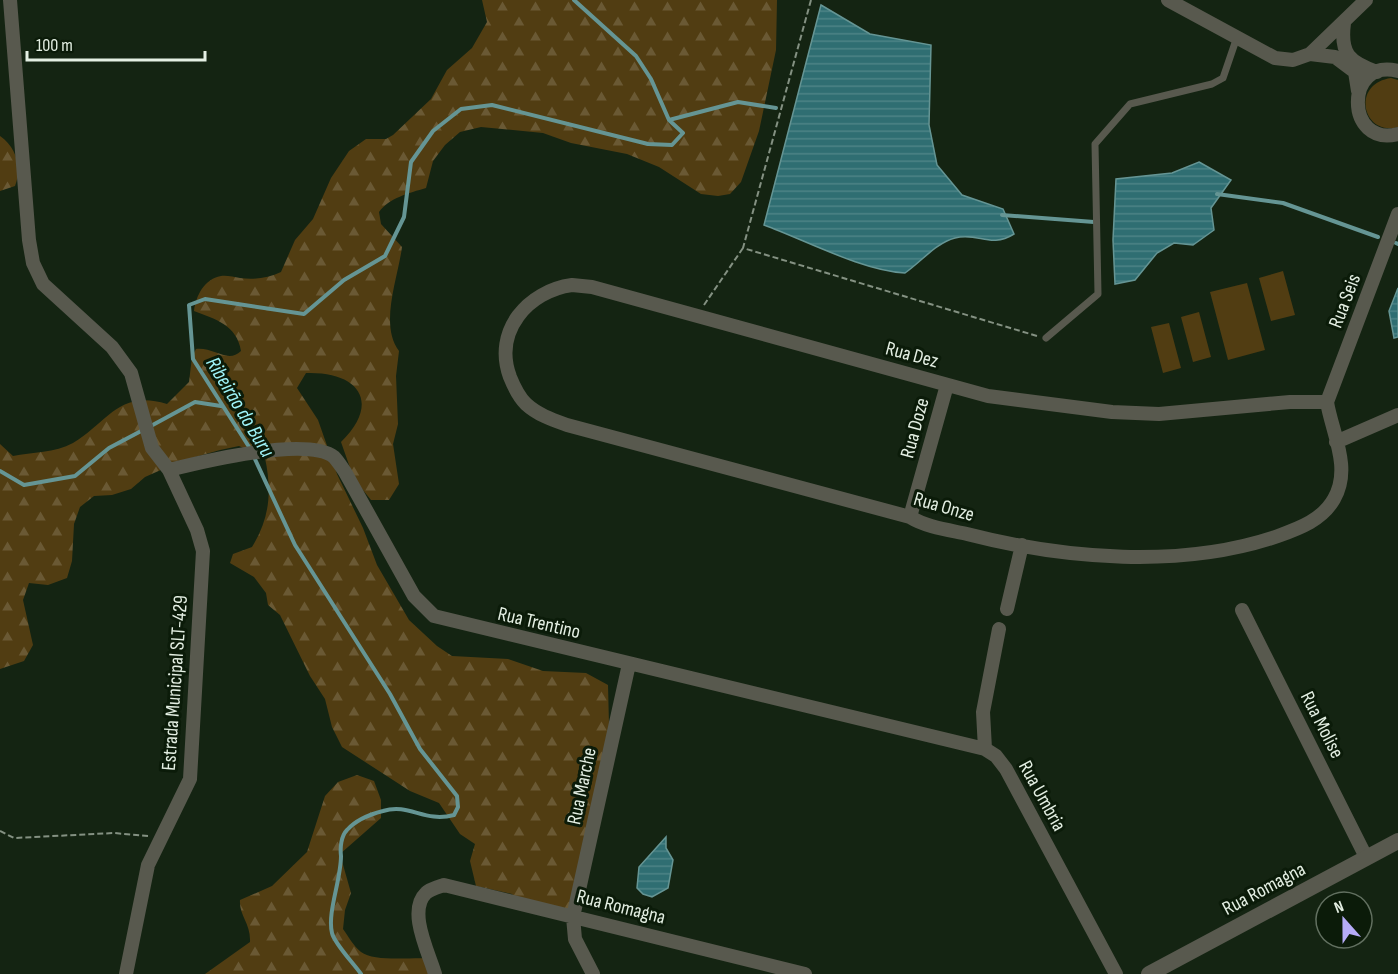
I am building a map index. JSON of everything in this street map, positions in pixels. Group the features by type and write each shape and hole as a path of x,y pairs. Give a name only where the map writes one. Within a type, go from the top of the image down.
{"street":[{"name":"Estrada Municipal SLT-429","path":"10,0 29,240 33,263 43,284 112,348 131,374 139,392 152,448 169,470 197,530 203,551 190,779 148,865 126,974"},
{"path":"1168,0 1275,58 1293,60 1310,54 1344,23 1362,2"},
{"path":"1344,23 1341,41 1344,51 1361,66 1377,72"},
{"path":"1310,54 1335,57 1355,72 1358,114 1364,124 1372,130 1394,137"},
{"path":"1358,91 1364,81 1377,72 1397,69"},
{"name":"Rua Seis","path":"1327,402 1398,214"},
{"name":"Rua Dez","path":"511,327 520,312 537,297 554,288 572,285 592,287 988,396 1112,412 1159,414 1290,402 1327,402"},
{"name":"Rua Onze","path":"511,327 506,361 511,379 526,404 546,418 910,517 932,525 1022,545 1079,553 1179,556 1249,546 1302,527 1319,517 1330,505 1342,480 1327,402"},
{"name":"Rua Doze","path":"910,517 947,385"},
{"path":"1336,442 1398,415"},
{"name":"Rua Trentino","path":"169,470 244,452 314,450 333,456 345,472 414,596 434,616 985,749"},
{"path":"1007,609 1022,545"},
{"name":"Rua Molise","path":"1242,610 1366,857"},
{"path":"985,749 983,712 999,629"},
{"name":"Rua Marche","path":"573,917 629,664"},
{"name":"Rua Umbria","path":"985,749 996,756 1006,769 1116,974"},
{"name":"Rua Romagna","path":"1149,974 1398,841"},
{"name":"Rua Romagna","path":"435,974 418,917 419,902 427,892 444,885 805,974"},
{"path":"573,917 575,939 593,974"}],"lane":[{"path":"1046,338 1098,294 1095,144 1130,104 1212,84 1222,78 1237,37"}],"path":[{"path":"696,316 743,248 811,0"},
{"path":"743,248 1046,338"},
{"path":"0,831 14,838 114,833 162,838"}],"green space":[{"path":"482,0 777,0 776,50 759,131 741,182 730,194 718,196 701,194 659,167 627,154 571,143 543,133 481,127 460,132 445,145 433,161 426,188 394,200 379,212 381,224 402,247 390,315 393,340 399,351 396,376 398,424 393,444 399,484 389,500 371,500 354,479 341,442 360,414 362,402 351,383 339,377 306,373 297,388 318,420 337,474 363,528 377,565 409,620 437,646 452,656 508,659 543,671 586,673 608,685 609,725 573,910 523,908 512,894 476,886 470,861 475,844 460,834 439,803 410,791 342,747 332,727 325,699 310,676 280,615 268,605 266,593 254,577 230,563 233,554 252,547 263,526 269,493 265,458 239,446 181,461 145,477 131,489 112,495 94,496 80,507 74,524 72,561 67,578 48,585 29,583 23,600 33,645 24,661 0,669 0,444 13,456 66,446 85,435 125,404 151,401 167,404 189,382 192,357 196,349 209,350 226,356 236,355 241,351 239,342 230,329 217,320 194,311 202,289 210,281 221,276 256,279 281,272 295,240 313,219 331,178 349,151 366,139 386,139 393,135 431,99 447,70 472,48 487,22"},
{"path":"1391,78 1398,80 1398,127 1386,128 1376,124 1370,117 1366,109 1366,99 1370,90 1378,82"},
{"path":"0,136 14,152 18,172 15,186 0,191"},
{"path":"1283,271 1295,315 1271,321 1259,278"},
{"path":"1247,283 1265,350 1228,360 1210,292"},
{"path":"1199,312 1211,357 1193,362 1181,317"},
{"path":"1169,323 1181,368 1163,373 1151,327"},
{"path":"357,775 374,781 381,800 381,818 340,854 351,893 345,910 343,929 356,947 367,955 386,958 436,959 437,974 205,974 250,942 249,930 241,911 240,900 272,886 307,852 325,796 338,782"}],"water":[{"path":"821,5 870,34 931,45 929,125 937,165 962,195 1003,209 1014,234 998,240 963,237 948,240 905,273 853,261 764,225"},
{"path":"1199,162 1231,180 1211,208 1214,230 1193,245 1174,243 1157,253 1135,280 1115,284 1113,240 1116,179 1172,173"},
{"path":"1398,288 1398,337 1394,338 1389,311"},
{"path":"666,837 666,848 673,860 668,888 652,897 643,894 637,888 639,867"}],"waterway":[{"name":"Ribeirão do Buru","path":"251,450 193,359 189,305 205,299 304,314 344,280 385,256 404,217 411,162 433,131 461,109 492,105 648,144 672,145 683,133 669,120 651,79 636,56 574,0"},
{"path":"669,120 738,102 776,108"},
{"path":"1217,194 1283,203 1378,237"},
{"path":"1002,215 1094,222"},
{"path":"149,427 195,402 221,406"},
{"path":"0,471 24,485 75,476 109,448 143,430"},
{"name":"Ribeirão do Buru","path":"254,457 295,545 390,694 420,749 457,796 458,807 454,815 434,817 393,809 364,818 351,826 343,835 331,916 332,933 336,942 361,974"}]}
